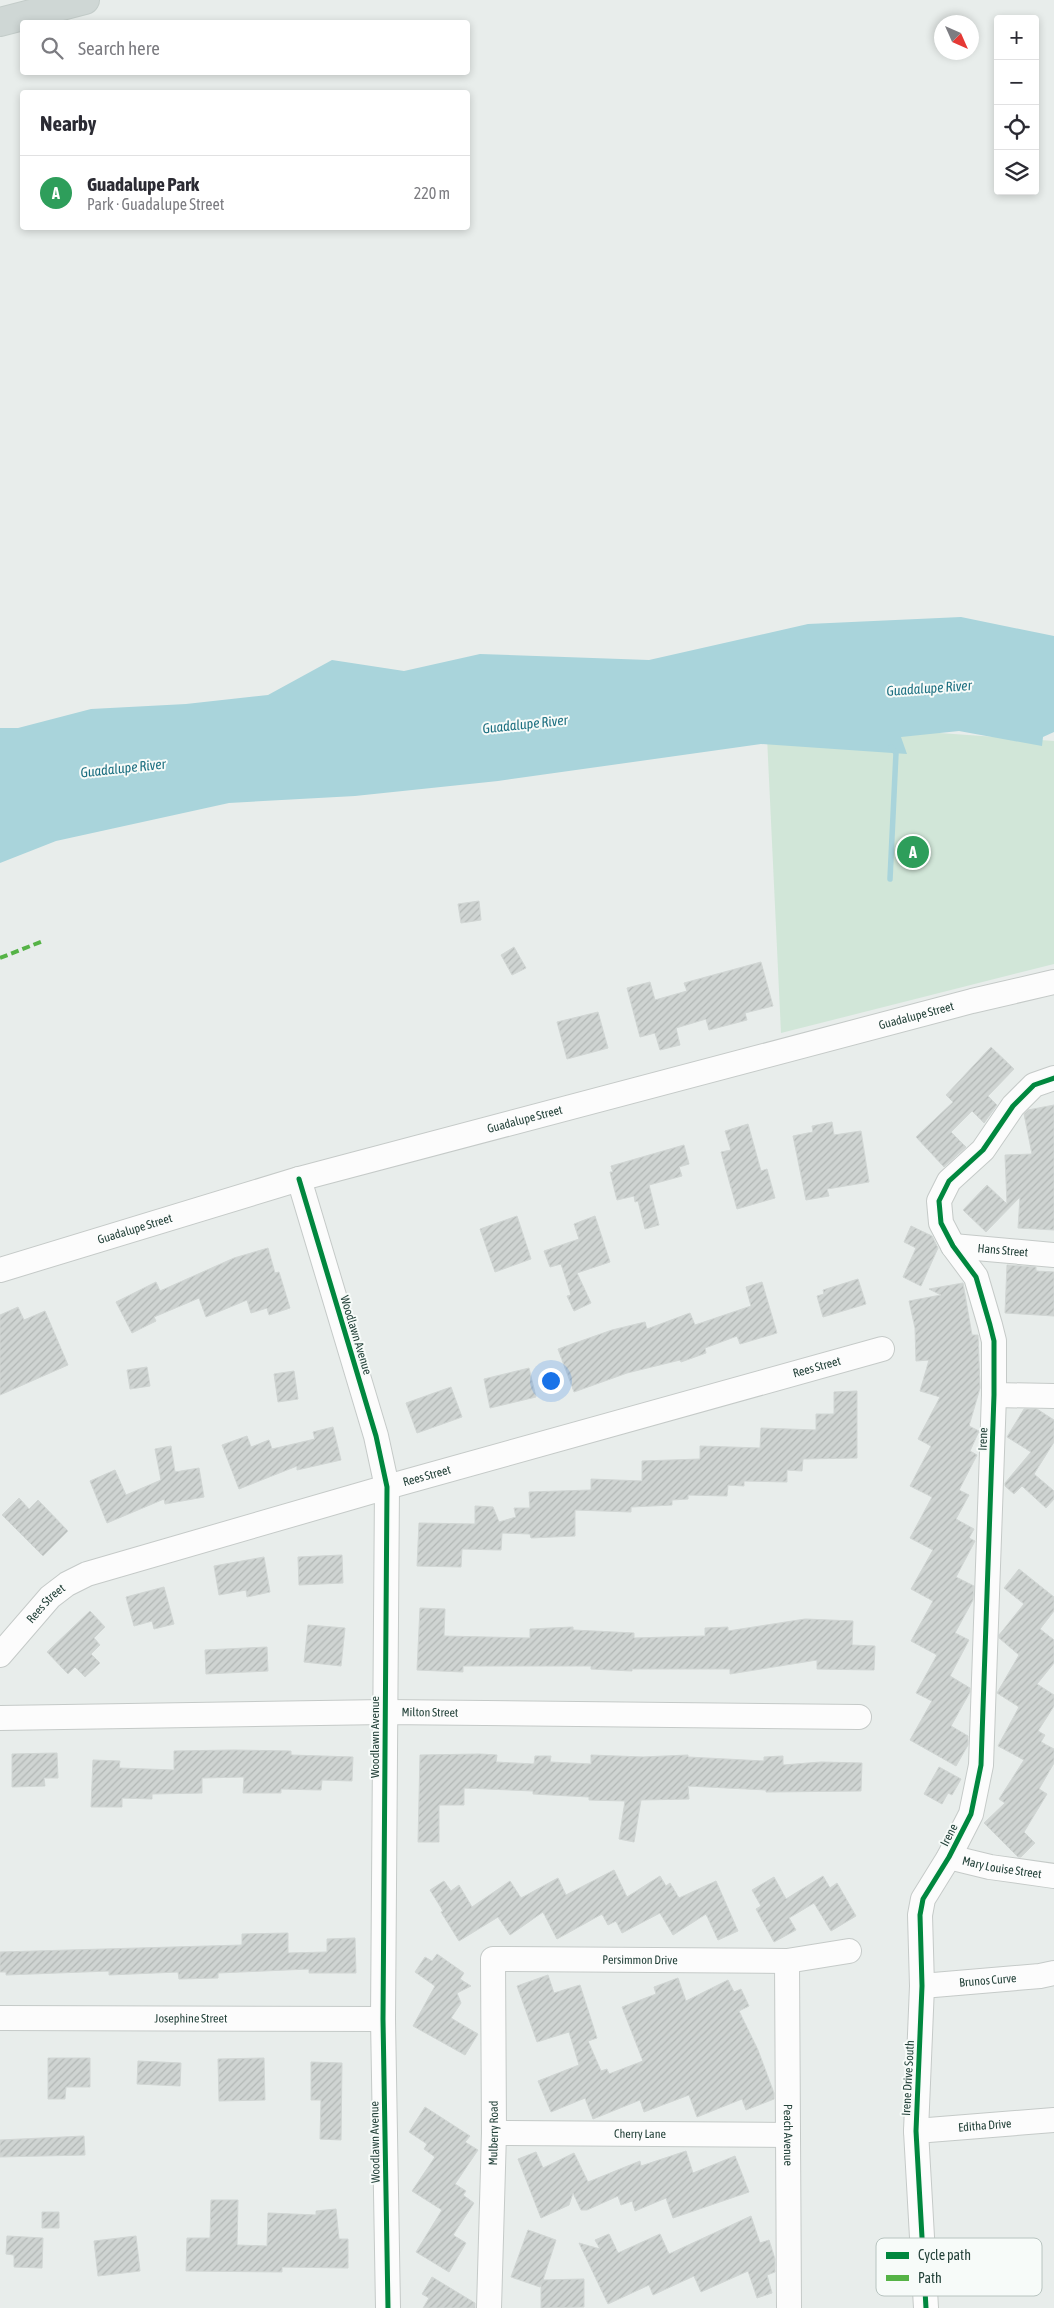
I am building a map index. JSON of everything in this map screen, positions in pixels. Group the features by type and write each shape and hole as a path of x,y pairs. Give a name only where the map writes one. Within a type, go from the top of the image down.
{"main road":[{"path":"0,22 85,0"}],"street":[{"name":"Guadalupe Street","path":"0,1270 299,1179 972,1001 1054,982"},
{"name":"Irene","path":"949,1857 971,1814 981,1765 994,1395 994,1341 976,1277 953,1246 941,1223 939,1202 949,1181 983,1150 1013,1106 1034,1085 1054,1078"},
{"name":"Woodlawn Avenue","path":"299,1179 376,1436 387,1487 383,2019 388,2308"},
{"name":"Hans Street","path":"953,1246 1054,1255"},
{"name":"Rees Street","path":"0,1655 50,1597 67,1584 86,1574 387,1487 882,1349"},
{"path":"994,1395 1054,1396"},
{"name":"Milton Street","path":"0,1718 385,1712 859,1717"},
{"name":"Mary Louise Street","path":"949,1857 990,1867 1054,1876"},
{"name":"Irene Drive South","path":"922,2238 916,2131 922,1986 920,1915 923,1899 949,1857"},
{"name":"Persimmon Drive","path":"493,1959 787,1961 849,1951"},
{"name":"Mulberry Road","path":"489,2308 494,2133 493,1959"},
{"name":"Peach Avenue","path":"787,1961 789,2308"},
{"name":"Brunos Curve","path":"922,1986 1040,1976 1054,1972"},
{"name":"Josephine Street","path":"0,2018 383,2019"},
{"name":"Editha Drive","path":"916,2131 1054,2120"},
{"name":"Cherry Lane","path":"494,2133 787,2134"}],"green space":[{"path":"911,731 1054,741 1054,964 781,1033 767,737"}],"water":[{"name":"Guadalupe River","path":"961,617 1054,636 1054,732 1043,737 1042,746 959,731 901,737 907,754 761,744 498,781 355,796 229,803 56,841 0,863 0,728 18,728 91,709 186,704 268,695 332,660 404,671 480,654 649,660 808,624"}],"building":[{"path":"479,901 481,920 461,923 458,904"},
{"path":"514,947 526,968 512,975 501,955"},
{"path":"761,962 773,1006 745,1013 747,1020 709,1030 706,1019 676,1028 680,1045 660,1050 655,1033 640,1037 627,988 650,982 655,1000 687,991 684,983"},
{"path":"598,1012 608,1048 567,1059 557,1022"},
{"path":"991,1047 1014,1069 988,1096 997,1105 984,1123 972,1111 951,1132 966,1147 944,1167 916,1137 953,1102 946,1095"},
{"path":"1054,1105 1054,1230 1018,1228 1020,1197 986,1232 963,1210 987,1185 1007,1204 1005,1155 1032,1154 1024,1114 1028,1110"},
{"path":"832,1122 834,1135 861,1131 869,1182 827,1189 829,1196 806,1200 793,1136 813,1132 812,1126"},
{"path":"748,1124 761,1171 767,1169 775,1198 737,1209 721,1152 731,1150 725,1131"},
{"path":"684,1145 689,1164 679,1167 682,1176 649,1185 659,1225 645,1229 638,1201 635,1202 634,1196 617,1200 610,1172 613,1172 611,1166"},
{"path":"517,1216 531,1259 495,1272 480,1229"},
{"path":"595,1216 610,1262 577,1273 591,1303 574,1311 567,1296 571,1295 561,1264 550,1267 544,1251 579,1239 574,1224"},
{"path":"911,1226 932,1236 938,1248 921,1286 903,1277 916,1248 904,1242"},
{"path":"268,1248 275,1273 279,1272 290,1308 269,1315 267,1308 251,1313 247,1300 206,1317 199,1298 154,1317 156,1321 132,1333 116,1302 156,1282 160,1291 234,1258"},
{"path":"1007,1265 1036,1267 1036,1271 1054,1272 1054,1316 1005,1313"},
{"path":"858,1279 866,1304 823,1317 817,1296 824,1294 823,1290"},
{"path":"762,1282 777,1333 740,1344 737,1336 705,1348 706,1353 681,1362 680,1360 627,1373 574,1392 558,1349 612,1330 645,1322 647,1329 690,1313 695,1325 751,1306 746,1287"},
{"path":"963,1283 972,1335 978,1335 980,1388 969,1426 979,1431 970,1451 977,1455 959,1490 969,1495 956,1519 974,1529 969,1538 975,1541 956,1577 974,1586 973,1600 955,1633 969,1640 950,1676 970,1688 970,1692 951,1726 968,1736 968,1745 956,1766 910,1740 932,1701 916,1693 937,1655 911,1641 933,1601 911,1589 933,1550 910,1538 932,1497 910,1486 931,1446 918,1439 940,1397 920,1391 929,1360 916,1361 915,1328 909,1301 941,1295 929,1289"},
{"path":"18,1307 24,1320 45,1311 68,1365 0,1395 0,1315"},
{"path":"147,1367 150,1386 130,1389 127,1370"},
{"path":"529,1368 536,1397 490,1408 484,1379"},
{"path":"294,1371 298,1399 278,1402 274,1374"},
{"path":"451,1387 462,1417 417,1433 406,1403"},
{"path":"857,1391 857,1458 803,1459 802,1471 787,1470 787,1482 744,1481 744,1486 728,1485 727,1496 688,1495 688,1499 672,1500 672,1505 631,1507 631,1512 575,1510 575,1536 531,1538 530,1534 502,1533 501,1550 462,1549 461,1567 417,1566 419,1523 475,1524 475,1506 493,1507 499,1522 516,1517 514,1508 530,1508 529,1492 591,1490 591,1479 642,1481 642,1461 700,1459 700,1446 760,1448 761,1428 816,1430 816,1414 834,1414 834,1392"},
{"path":"1024,1409 1037,1409 1054,1420 1054,1442 1034,1474 1054,1491 1054,1499 1046,1508 1022,1486 1014,1494 1005,1486 1005,1483 1031,1452 1007,1437"},
{"path":"333,1427 341,1460 297,1470 297,1466 239,1489 222,1445 247,1436 251,1447 269,1440 272,1449 315,1439 313,1432"},
{"path":"171,1446 175,1472 199,1468 204,1497 165,1504 164,1499 107,1523 90,1481 115,1470 126,1495 161,1480 155,1449"},
{"path":"19,1498 29,1509 38,1500 68,1531 43,1556 2,1515"},
{"path":"342,1555 343,1583 299,1585 298,1557"},
{"path":"264,1557 270,1592 247,1597 246,1590 219,1595 214,1566"},
{"path":"1019,1569 1054,1597 1054,1611 1040,1629 1054,1640 1054,1663 1037,1684 1054,1695 1054,1706 1038,1731 1045,1735 1041,1742 1054,1749 1054,1763 1039,1789 1047,1794 1024,1832 1035,1843 1021,1857 1018,1857 984,1823 1005,1803 999,1799 1024,1760 998,1746 1019,1707 997,1693 1019,1655 999,1638 999,1635 1024,1604 1004,1588"},
{"path":"164,1587 174,1624 154,1629 152,1621 134,1626 126,1597"},
{"path":"420,1608 445,1609 444,1636 530,1638 530,1629 573,1627 573,1630 634,1633 634,1638 705,1636 705,1628 728,1627 728,1631 805,1619 853,1621 852,1645 875,1646 874,1670 817,1669 817,1660 730,1674 730,1669 632,1669 632,1671 591,1669 591,1666 463,1666 463,1672 417,1670"},
{"path":"90,1611 105,1627 94,1638 100,1645 91,1654 100,1663 85,1677 75,1667 68,1674 47,1652"},
{"path":"308,1625 345,1628 341,1666 304,1662"},
{"path":"267,1647 268,1671 206,1674 205,1650"},
{"path":"174,1751 291,1751 291,1755 353,1757 352,1781 322,1780 321,1790 281,1789 281,1793 243,1793 244,1777 202,1778 202,1793 152,1794 152,1799 122,1798 122,1807 91,1807 93,1760 120,1761 119,1768 174,1770"},
{"path":"57,1753 58,1778 44,1778 45,1786 12,1787 12,1754"},
{"path":"420,1755 497,1755 496,1762 534,1764 535,1756 551,1756 550,1762 591,1764 591,1755 643,1757 688,1755 688,1757 764,1761 764,1757 783,1756 783,1765 821,1762 862,1763 861,1791 766,1792 766,1790 688,1786 689,1799 641,1800 634,1842 619,1839 625,1801 589,1800 589,1797 533,1794 533,1791 464,1788 464,1805 439,1805 439,1842 418,1842"},
{"path":"939,1767 961,1779 952,1795 948,1793 942,1804 924,1794"},
{"path":"614,1870 627,1897 660,1876 666,1886 670,1883 679,1898 716,1881 738,1931 718,1940 706,1914 673,1935 660,1913 622,1933 616,1921 608,1925 602,1914 557,1939 543,1912 510,1935 498,1917 459,1941 430,1890 444,1881 451,1891 459,1885 472,1907 510,1881 521,1898 558,1878 566,1895"},
{"path":"823,1876 830,1888 837,1883 856,1916 831,1931 814,1903 789,1918 796,1930 774,1942 756,1909 761,1906 752,1890 774,1877 786,1899"},
{"path":"288,1933 288,1953 327,1952 327,1939 355,1938 356,1973 309,1973 309,1969 218,1973 218,1978 179,1979 178,1972 109,1975 109,1971 6,1975 6,1972 0,1972 0,1952 242,1945 242,1934"},
{"path":"437,1954 464,1973 460,1979 471,1986 457,1993 461,2003 451,2018 478,2034 465,2055 413,2026 435,1986 415,1972 425,1957 432,1961"},
{"path":"548,1975 554,1993 580,1985 597,2038 588,2041 601,2071 607,2069 609,2074 643,2061 622,2007 656,1994 654,1987 678,1978 686,2001 728,1980 734,1992 741,1989 749,2006 739,2011 758,2050 774,2093 774,2099 746,2110 742,2099 697,2117 689,2095 644,2112 640,2100 593,2119 585,2098 551,2112 538,2081 579,2065 569,2032 537,2042 517,1986"},
{"path":"48,2058 90,2058 90,2087 66,2087 65,2099 48,2099"},
{"path":"264,2058 265,2100 219,2101 218,2059"},
{"path":"138,2061 181,2063 180,2086 137,2084"},
{"path":"311,2062 342,2063 341,2140 320,2139 321,2100 311,2100"},
{"path":"425,2107 470,2136 465,2142 478,2150 455,2184 466,2191 463,2195 474,2203 453,2235 466,2243 449,2272 416,2252 442,2210 412,2191 435,2157 424,2149 427,2144 409,2132"},
{"path":"84,2136 85,2155 0,2157 0,2140"},
{"path":"686,2151 693,2173 735,2156 749,2192 673,2218 666,2198 635,2211 632,2201 621,2205 618,2196 587,2210 581,2210 573,2193 569,2205 541,2218 518,2159 536,2152 543,2168 574,2153 588,2182 640,2161 641,2166"},
{"path":"211,2200 238,2200 237,2245 267,2246 268,2213 316,2215 316,2211 336,2209 339,2239 348,2239 348,2268 282,2267 282,2272 186,2271 187,2238 210,2238"},
{"path":"42,2212 59,2212 59,2228 42,2228"},
{"path":"751,2216 760,2243 769,2240 775,2259 775,2272 767,2275 772,2293 757,2298 748,2271 701,2292 694,2276 653,2295 649,2285 608,2304 579,2243 600,2249 595,2240 609,2234 618,2253 660,2234 669,2254"},
{"path":"528,2230 556,2240 543,2280 584,2279 584,2307 541,2308 541,2285 540,2287 511,2277"},
{"path":"7,2236 43,2238 42,2268 14,2267 14,2255 6,2254"},
{"path":"136,2236 140,2271 98,2276 94,2241"},
{"path":"432,2277 475,2303 475,2308 423,2308 429,2298 422,2294"}],"waterway":[{"path":"890,879 896,753 891,747"}],"marked path":[{"path":"0,958 43,941"}],"cycle path":[{"path":"922,2238 916,2131 922,1986 920,1915 923,1899 949,1857 971,1814 981,1765 994,1395 994,1341 990,1325 976,1277 953,1246 941,1223 939,1201 949,1181 983,1150 1013,1106 1034,1085 1054,1078"},
{"path":"299,1179 376,1436 387,1487 383,2019 388,2308"},
{"path":"925,2296 926,2308"}],"place":[{"name":"Guadalupe Park","path":"913,852"}]}
